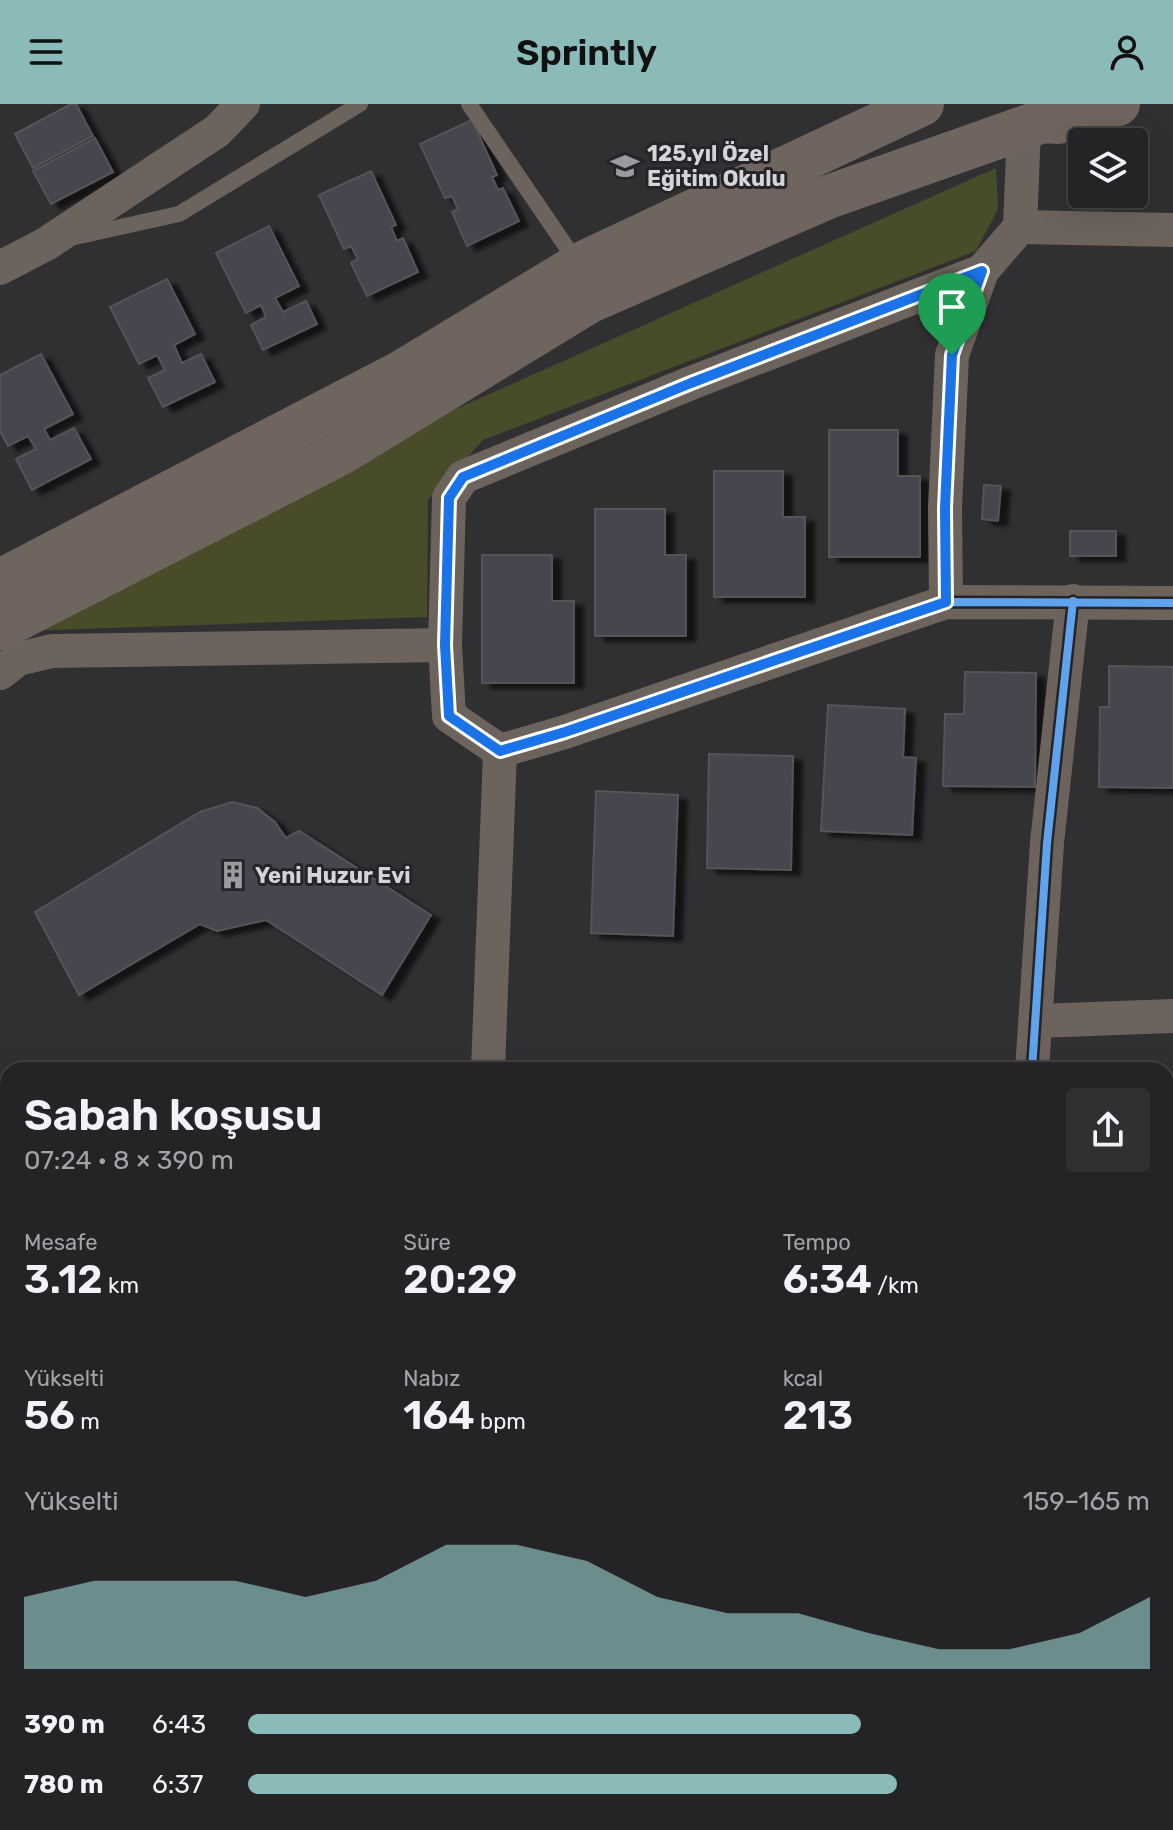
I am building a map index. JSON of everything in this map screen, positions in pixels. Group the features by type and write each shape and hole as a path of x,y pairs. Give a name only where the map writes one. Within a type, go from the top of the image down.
{"main road":[{"path":"0,581 400,373 579,265 922,104"},
{"path":"0,628 341,453 590,301 828,197 1027,118 1074,117 1097,105"}],"street":[{"path":"0,268 46,244 217,131 243,104"},
{"path":"946,602 945,508 952,355 982,271 1020,227 1027,118"},
{"path":"1020,227 1173,230"},
{"path":"500,751 449,716 445,645 449,498 463,477 691,383 982,271"},
{"path":"1033,1062 1047,843 1073,601"},
{"path":"500,751 565,732 946,602 1173,603"},
{"path":"0,673 18,659 52,651 445,645"},
{"path":"488,1062 500,751"},
{"path":"1036,1021 1173,1016"}],"lane":[{"path":"46,244 179,214 360,104"},
{"path":"469,104 579,265"}],"green space":[{"path":"996,168 998,209 976,251 483,440 428,500 427,617 22,631 366,449"}],"building":[{"path":"76,104 93,136 33,168 15,134"},
{"path":"472,120 497,175 492,177 498,190 503,188 519,221 467,246 452,212 458,209 452,196 445,198 420,144"},
{"path":"95,138 113,172 51,204 33,171"},
{"path":"371,171 396,225 391,227 397,241 403,238 418,272 367,296 351,263 358,259 351,246 344,249 319,195"},
{"path":"269,226 299,286 275,298 283,312 306,301 317,324 263,350 251,325 266,317 261,305 246,313 216,253"},
{"path":"167,279 195,334 174,345 182,363 201,354 215,382 163,407 148,378 165,370 157,355 139,364 110,307"},
{"path":"41,354 73,414 44,429 50,440 74,428 91,459 32,490 16,459 36,449 28,436 8,446 0,431 0,375"},
{"path":"829,430 898,430 898,476 920,476 920,557 829,557"},
{"path":"714,471 783,471 783,517 805,517 805,597 714,597"},
{"path":"984,485 1001,486 998,521 982,519"},
{"path":"595,509 665,509 665,555 686,555 686,636 595,636"},
{"path":"1070,531 1116,531 1116,556 1070,556"},
{"path":"482,555 552,555 552,601 574,601 574,683 482,683"},
{"path":"1109,666 1173,667 1173,788 1099,787 1100,707 1109,707"},
{"path":"965,672 1036,673 1035,787 943,786 945,714 964,714"},
{"path":"828,705 905,709 903,757 916,758 912,835 821,831"},
{"path":"709,754 793,756 791,870 707,868"},
{"path":"596,791 678,795 673,936 591,933"},
{"name":"Yeni Huzur Evi","path":"232,802 257,808 275,822 286,838 299,831 431,915 382,995 266,920 217,931 200,924 79,995 35,912 200,812"}],"cycle path":[{"path":"982,271 691,383 463,477 449,498 445,645 449,716 500,751 565,732 946,602 1173,603"},
{"path":"1033,1062 1047,843 1073,601"}],"place":[{"name":"125.yıl Özel Eğitim Okulu","path":"625,166"},
{"name":"Yeni Huzur Evi","path":"233,875"}],"route":[{"path":"982,271 952,355 945,508 946,602 565,732 500,751 449,716 445,645 449,498 463,477 691,383 982,271"}]}
